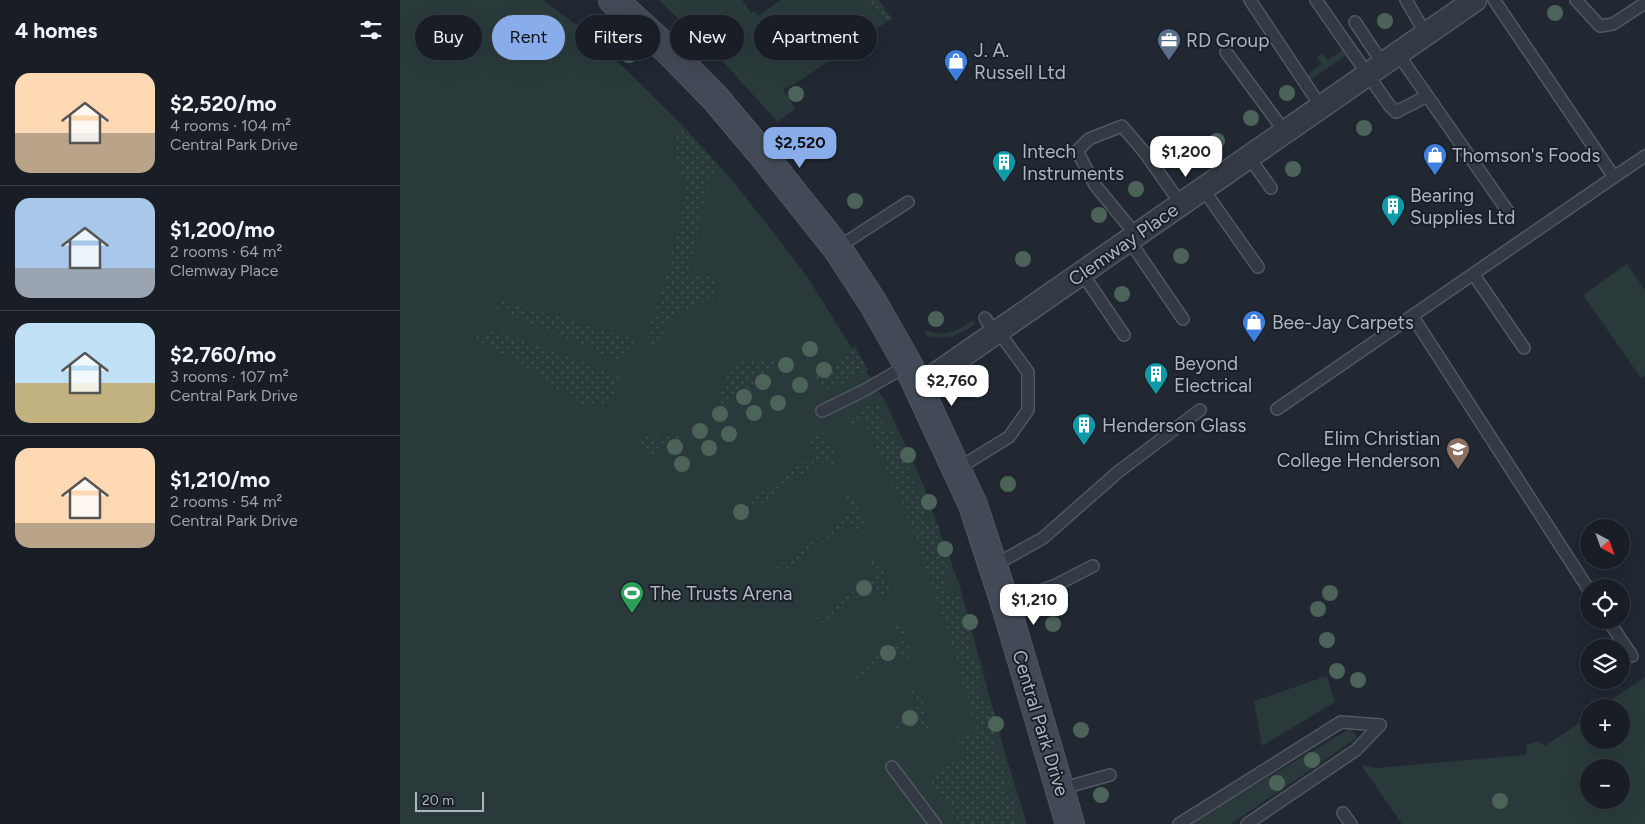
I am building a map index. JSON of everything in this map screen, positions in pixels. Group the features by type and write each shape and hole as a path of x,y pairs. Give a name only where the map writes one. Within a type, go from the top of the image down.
{"main road":[{"name":"Central Park Drive","path":"613,0 669,50 715,98 837,248 873,303 913,375 973,504 1005,603 1070,824"}],"street":[{"name":"Clemway Place","path":"913,375 1082,273 1475,0"}],"lane":[{"path":"1250,0 1321,107"},
{"path":"1316,0 1383,64 1427,96 1509,213"},
{"path":"1406,0 1426,34"},
{"path":"1494,0 1614,177"},
{"path":"1576,0 1600,26 1613,24 1645,3"},
{"path":"1355,22 1383,64 1389,105 1396,112 1427,96"},
{"path":"1226,52 1285,132"},
{"path":"1181,204 1145,152 1122,126 1089,139 1077,151 1095,185 1133,238 1183,319"},
{"path":"1277,409 1645,156"},
{"path":"1250,157 1271,188"},
{"path":"1203,189 1258,268"},
{"path":"837,248 908,202"},
{"path":"1082,273 1124,335"},
{"path":"1474,275 1524,348"},
{"path":"1412,317 1582,579"},
{"path":"957,469 1009,437 1028,410 1028,372 993,327"},
{"path":"822,411 863,391 913,375"},
{"path":"993,566 1043,538 1118,472 1200,410"},
{"path":"1005,603 1056,585 1093,566"},
{"path":"1614,629 1632,656"},
{"path":"1178,824 1341,722 1380,725 1356,750 1247,824"},
{"path":"892,767 936,824"},
{"path":"1060,789 1110,775"},
{"path":"1343,812 1351,824"}],"shaded area":[{"path":"400,0 542,0 563,15 492,15 492,60 565,60 565,16 575,24 575,60 616,60 683,126 733,181 806,275 885,401 921,479 960,587 1004,750 1027,824 400,824"},
{"path":"659,0 742,0 751,13 755,11 757,15 754,15 754,60 830,60 795,84 783,89 795,109 778,122 721,60 744,60 744,15 674,15"},
{"path":"781,0 868,0 885,23 877,28 877,15 759,15"},
{"path":"868,0 879,0 892,19 885,23"},
{"path":"1342,50 1346,55 1310,80 1307,75 1322,64 1317,57 1322,53 1328,60"},
{"path":"683,127 718,165 709,180 688,277 703,275 717,278 713,302 701,302 674,317 657,342 651,347 647,334 660,298 678,231 686,189 673,144"},
{"path":"1627,264 1645,290 1645,375 1641,378 1583,295"},
{"path":"499,300 635,339 625,363 496,308"},
{"path":"973,320 975,324 963,332 947,337 927,336 923,330 938,333 955,331"},
{"path":"490,328 620,376 611,402 605,406 599,400 584,408 578,398 548,386 550,381 543,376 474,338"},
{"path":"855,347 868,370 829,391 822,388 814,378"},
{"path":"786,360 720,408 719,396 721,390 736,362"},
{"path":"879,401 882,410 883,429 893,432 902,456 909,459 915,492 932,495 926,518 939,525 937,555 948,562 947,590 959,597 959,618 972,628 968,655 981,660 977,692 985,699 994,712 997,726 995,752 1007,767 1007,790 1015,794 1017,808 1016,824 960,824 930,780 964,754 955,742 956,738 978,731 938,603 902,503 863,419 847,426 845,421 850,414"},
{"path":"680,431 682,435 651,459 638,441 649,434 658,438"},
{"path":"819,432 825,434 839,465 833,472 821,460 740,519 735,512 817,452 808,439"},
{"path":"846,495 853,497 867,528 859,536 849,523 779,574 776,568 852,513 842,499"},
{"path":"872,558 879,560 891,592 885,599 874,586 819,625 815,619 877,575 868,561"},
{"path":"896,621 903,624 911,661 908,663 900,650 898,650 856,679 852,673 901,639 891,625"},
{"path":"1327,676 1335,702 1262,746 1254,701"},
{"path":"1645,677 1645,824 1402,824 1361,765 1376,768 1526,755 1527,745 1539,741 1545,746 1580,722 1580,749 1630,749 1630,699 1613,699"},
{"path":"914,689 920,691 929,728 926,730 916,717 895,732 892,726 919,706 909,692"},
{"path":"1351,728 1357,738 1231,824 1190,824"}],"place":[{"name":"RD Group","path":"1169,61"},
{"name":"J. A. Russell Ltd","path":"956,82"},
{"name":"Thomson's Foods","path":"1435,176"},
{"name":"Intech Instruments","path":"1004,183"},
{"name":"Bearing Supplies Ltd","path":"1393,227"},
{"name":"Bee-Jay Carpets","path":"1254,343"},
{"name":"Beyond Electrical","path":"1156,395"},
{"name":"Henderson Glass","path":"1084,446"},
{"name":"Elim Christian College Henderson","path":"1458,470"},
{"name":"The Trusts Arena","path":"632,614"}]}
